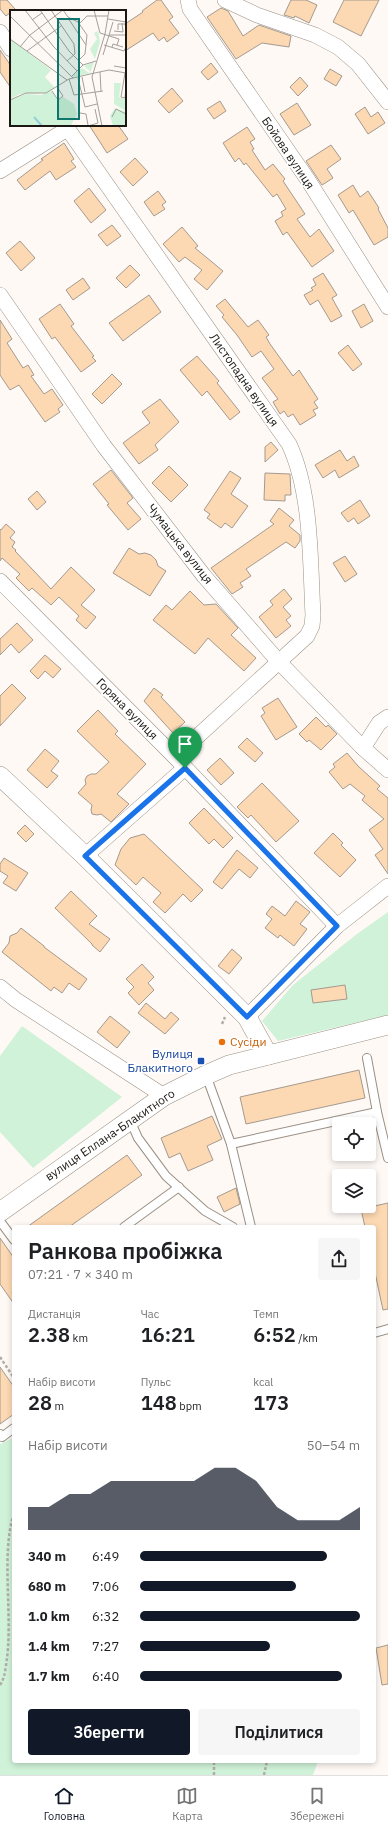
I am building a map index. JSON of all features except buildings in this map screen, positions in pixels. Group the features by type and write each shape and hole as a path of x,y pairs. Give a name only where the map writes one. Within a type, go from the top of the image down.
{"street":[{"name":"Бойова вулиця","path":"188,0 190,9 308,180 388,306"},
{"path":"224,0 257,15 314,35 338,47 358,64 387,100"},
{"path":"0,32 10,47"},
{"path":"0,171 66,127"},
{"name":"Листопадна вулиця","path":"66,127 289,444 296,458 305,491 312,621 312,626 307,636 279,662 180,763 85,856"},
{"name":"Чумацька вулиця","path":"0,296 104,446 204,576 279,662 363,748 388,770"},
{"name":"Горяна вулиця","path":"0,580 180,763 337,926"},
{"path":"363,748 379,723 388,717"},
{"path":"0,776 85,856 247,1017 268,1055"},
{"path":"247,1017 337,926 388,886"},
{"path":"0,987 164,1096"},
{"name":"вулиця Еллана-Блакитного","path":"0,1212 164,1096 206,1074 229,1065 388,1025"}],"lane":[{"path":"368,1058 377,1112 386,1141 388,1158"},
{"path":"206,1074 231,1144 251,1225"},
{"path":"231,1144 377,1112"},
{"path":"130,1120 138,1138 166,1176 205,1211 230,1225"},
{"path":"127,1225 179,1187"},
{"path":"0,1221 12,1237"},
{"path":"376,1332 388,1329"},
{"path":"0,1434 2,1437 12,1430"}],"path":[{"path":"0,1357 12,1375"},
{"path":"7,1525 12,1516"},
{"path":"0,1685 4,1680 8,1652 4,1595"},
{"path":"214,1763 214,1775"},
{"path":"264,1775 267,1763"}],"green space":[{"path":"388,912 388,1015 278,1041 262,1021 293,985 357,934"},
{"path":"22,1026 122,1097 33,1168 0,1132 0,1056"},
{"path":"12,1438 12,1763 317,1763 313,1775 0,1775 0,1444"}],"place":[{"name":"Сусіди","path":"222,1042"},
{"name":"Вулиця Блакитного","path":"201,1061"}],"route":[{"path":"185,768 337,926 247,1017 85,856 185,768"}]}
